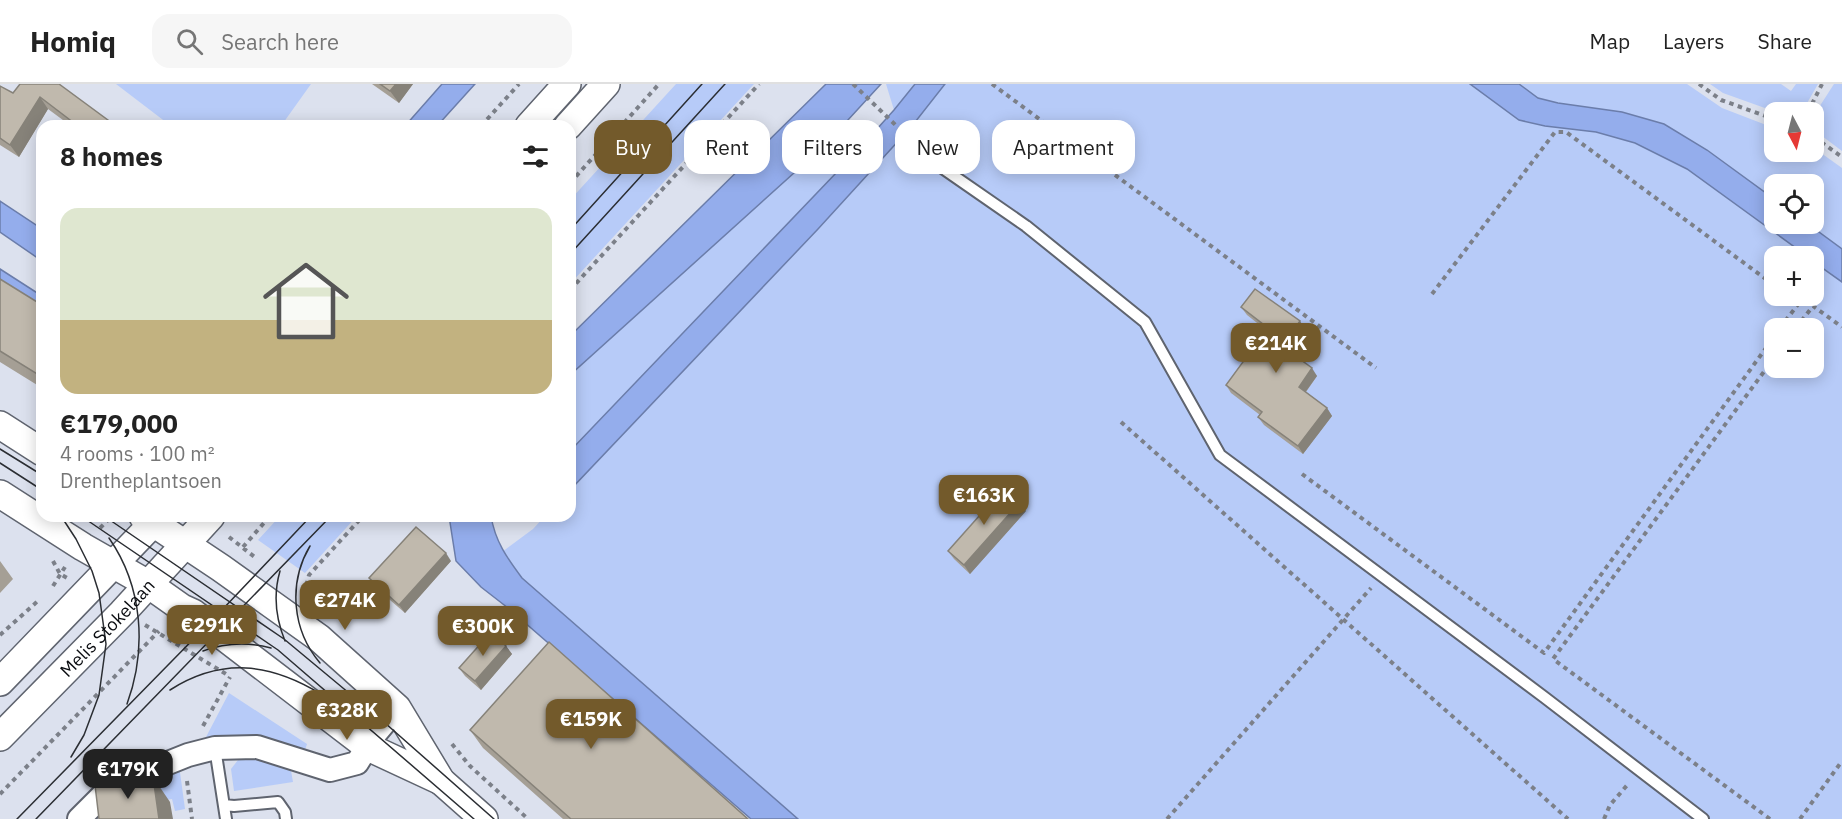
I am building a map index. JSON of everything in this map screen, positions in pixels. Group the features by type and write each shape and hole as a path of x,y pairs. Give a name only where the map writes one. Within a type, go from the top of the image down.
{"street":[{"path":"534,120 567,84"},
{"path":"573,120 606,84"},
{"path":"0,425 36,448"},
{"path":"0,494 36,517"},
{"path":"43,522 148,584 182,608 194,613 368,747 441,781 484,819"},
{"name":"Melis Stokelaan","path":"0,682 87,592 149,522"},
{"path":"157,522 319,638 397,708 441,781"},
{"name":"Melis Stokelaan","path":"0,737 122,613 205,522"},
{"path":"79,819 113,785 186,756 215,748 257,747 330,770 357,763 376,733 397,708"}],"lane":[{"path":"951,174 1026,226 1145,322 1220,455 1703,819"},
{"path":"215,748 226,819"},
{"path":"224,805 278,802 285,812 286,819"}],"path":[{"path":"486,120 519,84"},
{"path":"576,176 659,84"},
{"path":"576,283 759,84"},
{"path":"853,84 895,125"},
{"path":"992,84 1376,368"},
{"path":"1699,84 1721,100 1764,115"},
{"path":"1813,102 1822,84"},
{"path":"1432,294 1555,132 1566,132 1764,278"},
{"path":"1824,144 1842,158"},
{"path":"1788,318 1797,306"},
{"path":"1803,318 1812,306 1842,327"},
{"path":"1302,474 1544,653 1764,351"},
{"path":"1764,372 1553,659 1770,819"},
{"path":"1120,422 1568,819"},
{"path":"243,546 265,522"},
{"path":"304,594 309,575 358,522"},
{"path":"51,556 60,574 87,592"},
{"path":"1167,819 1382,576"},
{"path":"0,635 43,596"},
{"path":"122,613 158,632 239,683"},
{"path":"0,794 158,632"},
{"path":"192,819 186,756 230,677"},
{"path":"1800,819 1842,761"},
{"path":"1604,819 1610,804 1639,771"},
{"path":"1560,819 1563,815"}],"shaded area":[{"path":"116,84 311,84 285,120 163,120"},
{"path":"442,84 475,84 442,120 410,120"},
{"path":"676,84 754,84 721,120 684,120 684,160 672,173 672,120 643,120"},
{"path":"826,84 881,84 848,120 789,120"},
{"path":"886,84 915,84 894,110"},
{"path":"915,84 945,84 917,120 895,120 895,145 883,158 883,122"},
{"path":"945,84 1470,84 1519,120 1545,126 1596,132 1635,143 1687,169 1764,225 1764,234 1777,234 1793,246 1764,246 1764,306 1824,306 1824,269 1842,282 1842,819 797,819 522,578 502,552 539,522 576,522 576,484 868,174 883,174 883,158 895,145 895,174 980,174 980,120 917,120"},
{"path":"1470,84 1519,84 1538,98 1622,112 1664,124 1707,150 1764,192 1764,225 1687,169 1635,143 1596,132 1545,126 1519,120"},
{"path":"1519,84 1687,84 1722,108 1764,124 1764,162 1824,162 1824,155 1842,168 1842,249 1822,234 1824,234 1824,174 1764,174 1764,192 1707,150 1664,124 1622,112 1538,98"},
{"path":"1710,84 1781,84 1791,91 1796,84 1818,84 1808,102 1764,102 1764,108 1723,93"},
{"path":"1834,84 1842,84 1842,151 1824,138 1822,102"},
{"path":"782,127 782,174 793,174 576,370 576,330 735,174 770,174 770,139"},
{"path":"594,174 671,174 576,277 576,193"},
{"path":"793,174 835,174 576,445 576,370"},
{"path":"835,174 868,174 576,484 576,445"},
{"path":"0,201 36,225 36,257 0,232"},
{"path":"1777,234 1822,234 1842,249 1842,282 1824,269 1824,246 1793,246"},
{"path":"0,269 36,292 36,320 0,298"},
{"path":"274,522 352,522 305,573 258,540"},
{"path":"450,522 492,522 502,549 522,578 798,819 751,819 481,587 456,561"},
{"path":"229,693 307,744 305,750 256,738 205,739"},
{"path":"247,757 272,759 290,765 293,782 234,791 231,769 238,760"},
{"path":"179,765 185,809 175,811 172,799 110,808 112,819 93,818"}],"building":[{"path":"20,84 59,84 108,120 70,120 40,97 10,145 0,138 0,86 13,93"},
{"path":"380,84 396,84 390,91"},
{"path":"0,279 36,301 36,373 0,351"},
{"path":"1255,289 1300,321 1282,346 1312,368 1299,387 1327,408 1298,446 1258,417 1262,412 1226,385 1268,328 1241,307"},
{"path":"1004,488 1020,502 964,565 948,551"},
{"path":"416,527 446,553 399,605 369,578"},
{"path":"491,632 506,646 475,681 459,668"},
{"path":"549,642 748,819 571,819 470,730"},
{"path":"153,777 159,819 99,819 95,785"}],"tram line":[{"path":"576,223 702,84"},
{"path":"576,247 725,84"},
{"path":"0,449 36,471"},
{"path":"0,463 36,486"},
{"path":"65,522 92,571 99,593 106,644 99,695 84,735 71,757"},
{"path":"90,522 278,650 474,819"},
{"path":"113,522 284,639 385,723 494,819"},
{"path":"17,819 305,522"},
{"path":"36,819 325,522"},
{"path":"109,538 129,577 138,619 137,662 127,704"},
{"path":"310,546 298,575 296,606 304,636 320,663"},
{"path":"280,571 276,607 285,641"},
{"path":"203,651 237,644 271,648"},
{"path":"170,690 189,679 208,672 246,668 265,670 283,676 321,694"}]}
